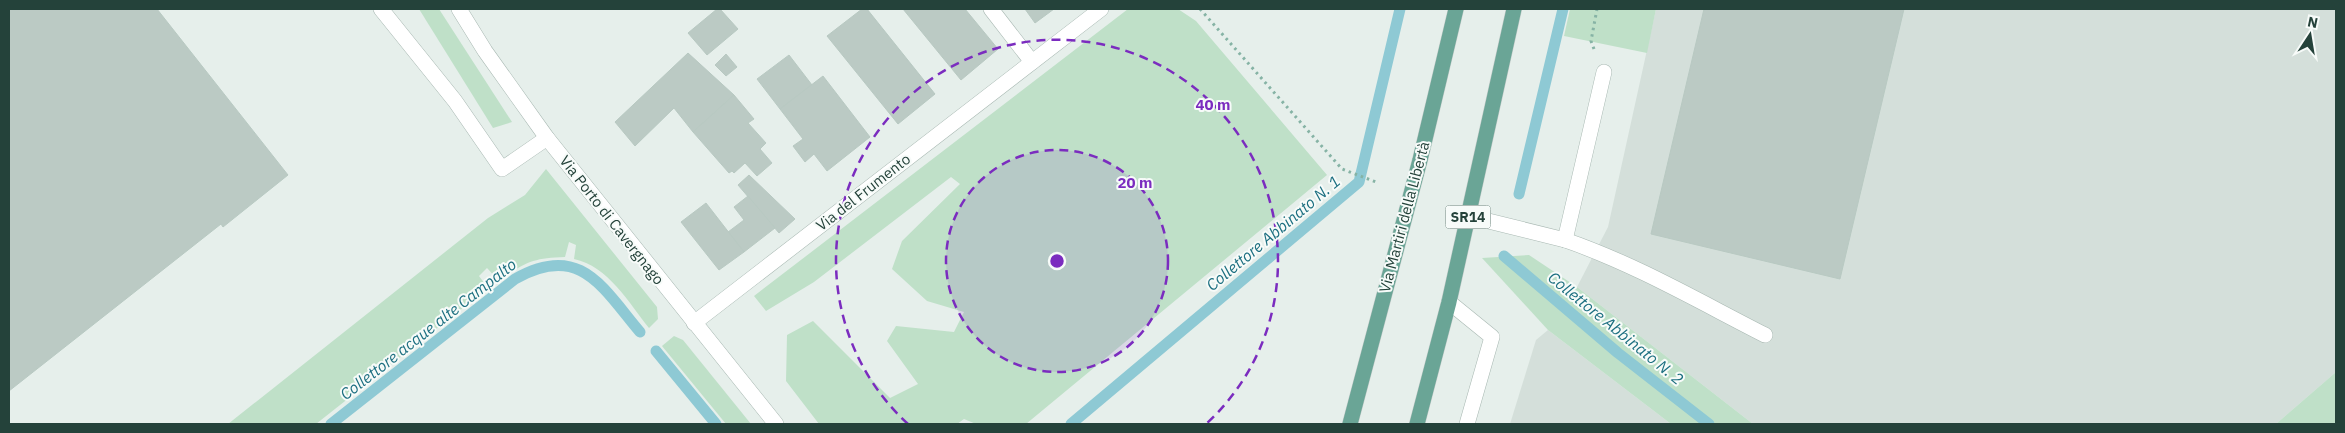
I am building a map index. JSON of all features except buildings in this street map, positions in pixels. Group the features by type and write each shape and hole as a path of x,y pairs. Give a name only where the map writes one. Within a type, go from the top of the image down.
{"main road":[{"name":"Via Martiri della Libertà","path":"1350,424 1420,160 1456,9"},
{"name":"SR14","path":"1417,424 1449,302 1514,9"}],"street":[{"path":"381,9 455,101 502,169 547,138"},
{"name":"Via Porto di Cavergnago","path":"459,9 511,89 547,138 776,424"},
{"path":"991,9 1032,62"},
{"name":"Via del Frumento","path":"694,323 1101,9"},
{"path":"1565,240 1604,72"},
{"path":"1468,216 1565,240 1618,261 1765,335"},
{"path":"1449,302 1492,337 1467,424"}],"path":[{"path":"1200,9 1342,169 1376,182"},
{"path":"1597,9 1591,41 1604,72"}],"shaded area":[{"path":"1656,9 2336,9 2336,372 2276,424 1753,424 1577,287 1608,227"},
{"path":"1548,330 1671,424 1510,424 1536,340"}],"green space":[{"path":"419,9 439,9 512,122 493,128"},
{"path":"1128,9 1178,9 1196,21 1327,175 1026,424 976,424 964,419 957,424 819,424 786,381 787,335 813,321 890,398 918,384 887,341 896,326 954,332 964,312 927,301 892,269 902,241 960,184 951,177 814,282 766,311 754,296"},
{"path":"1570,9 1656,9 1647,53 1564,36"},
{"path":"546,169 657,307 658,319 649,328 607,277 586,263 574,259 576,245 569,242 565,257 545,258 530,262 499,281 487,268 479,276 488,288 316,424 228,424 488,218 525,195"},
{"path":"1529,255 1577,287 1753,424 1671,424 1548,330 1482,258"},
{"path":"674,336 683,340 751,424 726,424 662,346"},
{"path":"2336,372 2336,424 2276,424"}],"waterway":[{"name":"Collettore Abbinato N. 1","path":"1071,424 1359,182 1400,9"},
{"name":"Collettore Abbinato N. 2","path":"1519,194 1563,9"},
{"name":"Collettore Abbinato N. 2","path":"1504,256 1618,353 1709,424"},
{"name":"Collettore acque alte Campalto","path":"331,424 515,279 537,269 557,265 573,268 588,275 614,300 640,332"},
{"name":"Collettore acque alte Campalto","path":"656,351 716,424"}]}
